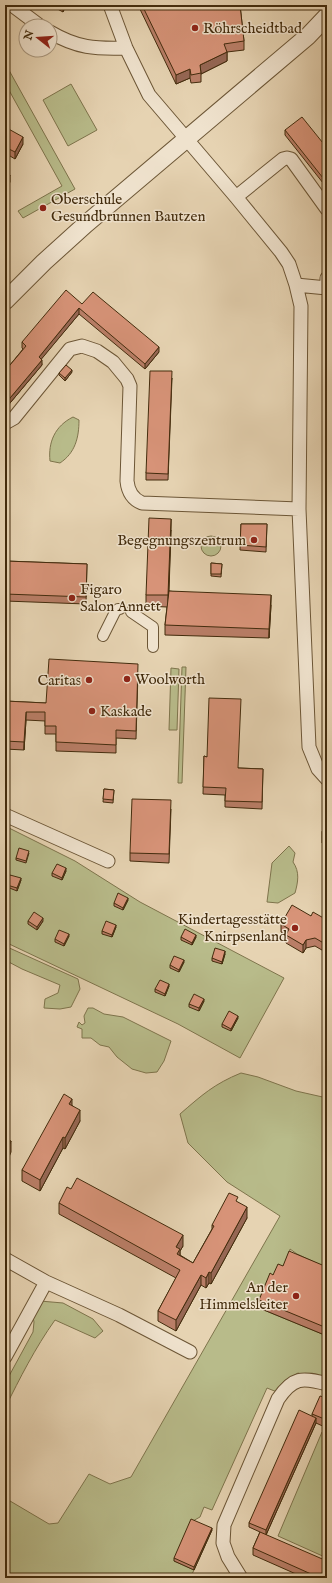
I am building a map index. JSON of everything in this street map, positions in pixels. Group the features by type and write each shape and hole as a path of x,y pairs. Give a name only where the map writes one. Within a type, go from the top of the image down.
{"street":[{"path":"110,5 126,48 149,95 236,197 289,264 296,285 301,306 299,509 309,747 318,769 327,779"},
{"path":"323,5 327,10"},
{"path":"15,6 30,18"},
{"path":"5,301 44,262 86,224 308,36 327,16"},
{"path":"58,37 66,42 98,49 126,48"},
{"path":"236,197 286,158 291,159 327,209"},
{"path":"296,285 327,288 327,278"},
{"path":"5,424 14,418 70,349 76,346 82,346 97,351 113,362 120,369 130,386 127,480 128,488 135,499 142,503 299,509"},
{"path":"103,636 114,612 118,609 126,610 153,628 153,647"},
{"path":"5,815 108,860"},
{"path":"5,1259 46,1282 120,1315 190,1352"},
{"path":"5,1356 46,1282"},
{"path":"241,1578 228,1557 223,1543 224,1525 278,1399 287,1387 298,1380 314,1380 327,1384"}],"green space":[{"path":"5,63 75,189 23,218 18,211 62,186 5,83"},
{"path":"71,84 97,130 68,146 43,100"},
{"path":"73,417 79,420 77,439 73,450 60,463 50,461 50,447 54,435 62,425"},
{"path":"207,536 215,536 221,542 221,550 215,556 207,556 201,550 201,542"},
{"path":"182,667 186,667 182,783 178,783"},
{"path":"171,668 179,669 177,730 169,730"},
{"path":"5,826 75,861 140,902 284,978 240,1058 178,1024 5,942"},
{"path":"289,846 295,853 293,862 297,870 298,877 295,893 278,903 267,902 272,863"},
{"path":"5,946 78,979 80,989 71,1007 60,1009 44,1008 45,999 58,993 60,985 5,960"},
{"path":"88,1008 93,1008 104,1014 123,1017 171,1041 164,1061 157,1072 146,1073 132,1069 117,1057 109,1047 100,1045 91,1038 82,1038 82,1029 77,1027 79,1022 82,1025 85,1023 84,1016"},
{"path":"241,1073 258,1077 296,1091 327,1098 327,1268 297,1254 290,1249 289,1260 259,1308 327,1336 327,1381 298,1373 284,1381 277,1392 267,1388 212,1510 204,1507 200,1517 191,1522 174,1561 194,1570 190,1578 5,1578 5,1498 49,1524 58,1523 89,1474 110,1484 131,1477 280,1216 227,1182 188,1143 180,1114 209,1090 223,1081"},
{"path":"40,1301 63,1303 93,1319 103,1331 95,1338 55,1320 34,1352 5,1408 5,1385 33,1332 34,1322 32,1313"},
{"path":"322,1432 327,1434 327,1558 278,1536"}],"building":[{"name":"Röhrscheidtbad","path":"142,5 240,5 244,41 224,44 227,52 200,65 201,73 191,75 190,69 176,75"},
{"path":"302,117 327,148 327,183 285,130"},
{"path":"5,127 23,137 15,152 5,147"},
{"path":"5,173 10,175 5,184"},
{"path":"66,290 82,304 93,292 159,347 145,364 79,308 39,357 42,360 5,404 5,371 26,346 22,342"},
{"path":"66,365 72,370 65,378 59,373"},
{"path":"150,371 172,371 168,474 146,473"},
{"path":"149,518 171,519 168,595 146,595"},
{"name":"Begegnungszentrum","path":"241,524 267,524 266,547 240,545"},
{"path":"5,561 87,564 86,597 5,594"},
{"path":"211,563 222,564 221,574 211,574"},
{"path":"169,591 271,595 269,629 165,625"},
{"name":"Kaskade","path":"49,659 138,664 136,731 116,730 116,745 56,742 56,726 45,726 45,712 26,712 24,742 5,741 5,701 46,703"},
{"path":"209,698 241,699 238,768 263,769 262,802 225,801 226,788 203,787 204,756 207,757"},
{"path":"104,789 114,790 113,800 103,799"},
{"path":"132,799 171,800 169,854 130,853"},
{"path":"327,823 327,835 322,832"},
{"path":"19,848 29,851 26,861 16,858"},
{"path":"57,864 66,868 62,878 52,873"},
{"path":"10,875 21,878 17,888 7,885"},
{"path":"118,893 128,898 123,908 114,903"},
{"path":"292,905 311,916 313,912 327,920 327,945 315,938 306,940 303,945 286,935 289,929 281,924"},
{"path":"34,912 43,918 37,927 28,921"},
{"path":"106,921 116,925 112,935 102,931"},
{"path":"185,929 196,935 192,943 181,937"},
{"path":"59,930 69,934 64,944 55,939"},
{"path":"215,948 225,951 222,962 212,958"},
{"path":"174,956 184,960 179,970 170,965"},
{"path":"160,980 169,984 165,994 155,989"},
{"path":"194,994 204,999 199,1008 189,1004"},
{"path":"229,1011 238,1016 231,1029 222,1024"},
{"path":"64,1094 72,1099 69,1104 80,1110 65,1138 63,1137 40,1180 22,1170"},
{"path":"5,1138 11,1141 5,1153"},
{"path":"5,1153 9,1155 5,1162"},
{"path":"77,1178 183,1235 176,1247 180,1249 177,1254 193,1263 214,1226 212,1225 229,1193 238,1197 236,1201 247,1207 211,1273 209,1272 206,1278 201,1275 176,1320 158,1311 180,1270 59,1203 67,1187 71,1189"},
{"name":"An der Himmelsleiter","path":"289,1251 327,1267 327,1328 259,1300 270,1273 273,1275 278,1264 283,1266"},
{"path":"320,1396 327,1398 327,1420 312,1414"},
{"path":"299,1410 316,1418 266,1530 249,1523"},
{"path":"191,1519 212,1528 194,1567 174,1558"},
{"path":"260,1532 327,1561 327,1578 320,1578 253,1548"}],"place":[{"name":"Röhrscheidtbad","path":"195,28"},
{"name":"Oberschule Gesundbrunnen Bautzen","path":"43,208"},
{"name":"Begegnungszentrum","path":"254,540"},
{"name":"Figaro Salon Annett","path":"72,598"},
{"name":"Woolworth","path":"127,679"},
{"name":"Caritas","path":"89,680"},
{"name":"Kaskade","path":"92,711"},
{"name":"Kindertagesstätte Knirpsenland","path":"295,928"},
{"name":"An der Himmelsleiter","path":"296,1296"}]}
